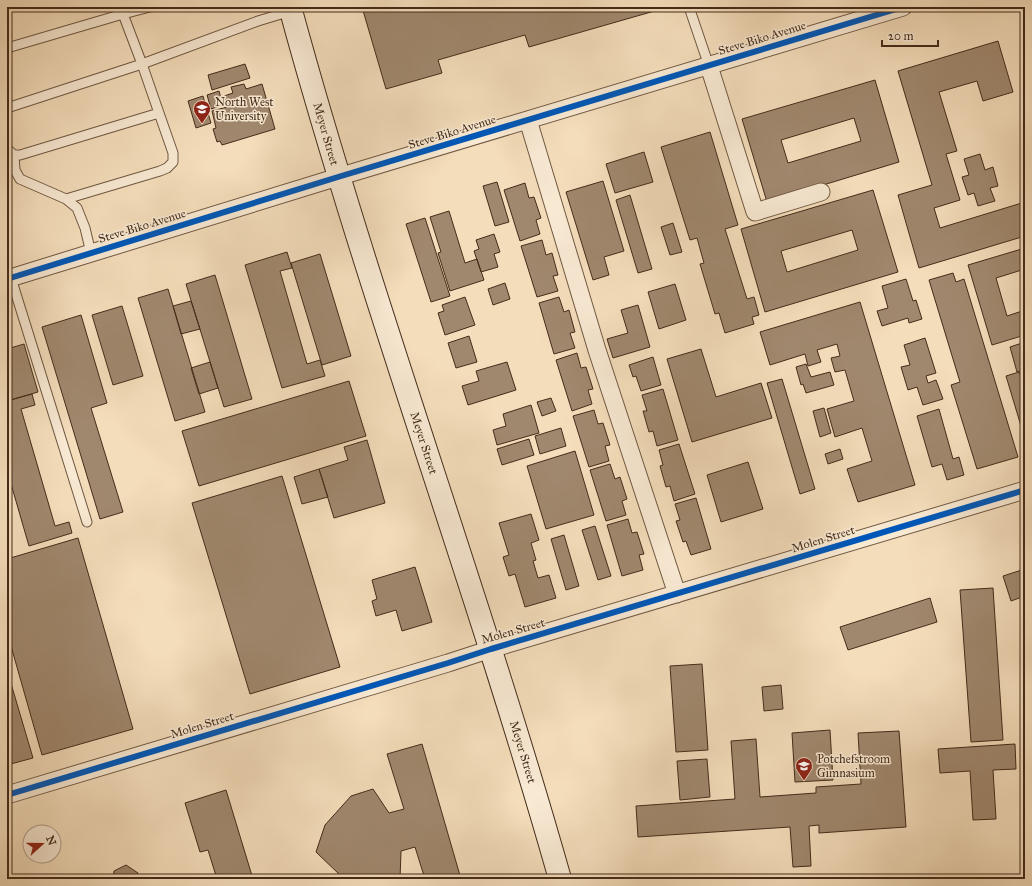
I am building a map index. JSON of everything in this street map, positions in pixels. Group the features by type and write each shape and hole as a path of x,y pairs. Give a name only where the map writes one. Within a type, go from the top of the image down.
{"street":[{"name":"Steve Biko Avenue","path":"9,279 338,177 903,7"},
{"name":"Meyer Street","path":"290,9 338,177 491,649 560,879"},
{"path":"709,66 755,212 821,192"},
{"path":"528,120 597,350 677,594"},
{"name":"Molen Street","path":"7,795 1025,490"}],"lane":[{"path":"7,48 122,10 150,7"},
{"path":"690,7 709,66"},
{"path":"7,108 142,64 290,9"},
{"path":"66,199 160,171 167,168 173,162 173,153 122,10"},
{"path":"92,253 85,228 77,208 66,199 20,179 15,170 10,152 20,154 159,113"},
{"path":"9,279 87,522"}],"building":[{"path":"362,7 657,7 658,10 529,47 525,35 438,60 442,73 386,89"},
{"path":"998,41 1013,92 983,101 977,81 939,92 957,151 946,154 960,200 934,208 940,228 1025,202 1025,236 919,268 898,195 932,185 898,71"},
{"path":"245,64 250,78 212,90 208,75"},
{"path":"875,80 899,162 767,202 742,119","holes":["854,118 861,141 788,163 781,140"]},
{"path":"244,84 246,89 262,84 275,129 222,145 220,141 217,142 213,129 216,128 212,111 227,107 224,96 233,93 231,87"},
{"path":"219,91 223,105 211,109 207,95"},
{"path":"203,96 211,123 196,128 188,101"},
{"path":"710,132 738,225 725,229 747,299 754,297 759,315 752,317 754,324 725,333 719,313 715,314 700,264 704,263 697,238 690,240 661,147"},
{"path":"644,152 653,182 615,193 606,164"},
{"path":"980,154 985,170 993,167 998,186 990,188 995,201 978,206 974,193 968,195 962,177 969,175 964,159"},
{"path":"603,181 624,251 604,257 609,275 593,280 566,192"},
{"path":"497,182 509,222 495,226 483,186"},
{"path":"525,183 529,198 534,197 541,218 536,220 540,234 520,241 504,190"},
{"path":"873,190 898,272 765,312 741,229","holes":["852,230 858,250 787,272 781,251"]},
{"path":"630,195 652,269 638,273 616,200"},
{"path":"449,211 465,263 477,259 484,280 450,291 438,253 441,252 430,217"},
{"path":"425,218 450,296 431,302 406,224"},
{"path":"673,223 682,252 670,255 661,227"},
{"path":"494,234 500,252 494,254 498,267 481,272 474,251 479,249 476,240"},
{"path":"542,240 546,255 552,253 558,275 553,276 558,291 537,297 521,246"},
{"path":"1025,248 1025,269 996,278 1007,316 1025,310 1025,335 992,345 968,265"},
{"path":"287,252 292,268 280,271 307,364 320,360 325,376 282,388 245,265"},
{"path":"320,254 351,356 322,365 291,263"},
{"path":"953,273 956,282 964,279 1018,457 977,469 951,385 960,382 929,280"},
{"path":"215,275 252,399 224,407 186,284"},
{"path":"906,279 913,301 916,300 922,319 909,323 908,318 882,326 877,311 888,308 882,286"},
{"path":"505,283 510,299 493,305 488,289"},
{"path":"675,284 686,320 659,329 648,292"},
{"path":"168,289 205,412 175,421 138,298"},
{"path":"465,297 475,325 445,335 438,313 444,311 442,305"},
{"path":"559,297 564,312 569,310 575,332 570,333 575,348 554,354 539,303"},
{"path":"191,301 200,329 181,334 173,306"},
{"path":"860,302 915,485 858,502 847,469 872,461 862,428 835,437 827,409 854,401 845,370 835,372 831,358 840,356 837,344 817,350 821,362 808,366 805,354 770,365 760,332"},
{"path":"638,305 650,347 613,358 607,339 628,333 621,310"},
{"path":"122,306 143,376 113,385 92,315"},
{"path":"81,315 107,403 91,408 123,512 100,519 42,327"},
{"path":"469,336 477,362 456,368 448,343"},
{"path":"925,338 936,373 926,376 928,383 936,380 943,399 923,405 917,387 908,390 901,367 910,365 904,345"},
{"path":"1025,342 1025,369 1017,372 1010,347"},
{"path":"24,344 38,392 7,401 7,349"},
{"path":"701,349 716,397 761,383 772,418 692,442 667,359"},
{"path":"577,353 581,368 586,367 593,389 588,390 592,404 572,411 556,360"},
{"path":"653,357 661,385 641,391 636,376 633,377 629,365"},
{"path":"210,362 218,388 199,394 191,368"},
{"path":"507,362 516,390 468,405 462,386 479,381 476,371"},
{"path":"806,364 811,377 830,372 834,385 806,393 803,384 801,385 796,367"},
{"path":"1019,372 1021,377 1025,375 1024,436 1006,376"},
{"path":"782,379 815,489 800,494 767,383"},
{"path":"349,381 366,436 199,486 182,431"},
{"path":"663,389 678,440 657,446 653,431 649,432 643,411 647,411 642,395"},
{"path":"32,394 35,405 21,409 55,526 69,522 72,533 29,546 7,470 7,401"},
{"path":"551,398 556,411 542,416 537,402"},
{"path":"531,405 539,433 497,445 493,430 506,426 503,414"},
{"path":"824,408 831,433 820,437 813,411"},
{"path":"939,409 953,459 959,457 964,475 947,480 942,464 932,467 917,416"},
{"path":"594,410 598,424 603,423 610,445 605,446 609,461 589,467 573,416"},
{"path":"561,428 566,446 540,454 535,436"},
{"path":"529,439 534,455 502,465 497,449"},
{"path":"367,440 385,503 334,518 319,469 348,460 344,447"},
{"path":"679,444 695,494 674,501 670,486 666,487 660,466 663,465 659,450"},
{"path":"840,449 843,459 828,464 825,454"},
{"path":"575,451 594,515 546,529 527,466"},
{"path":"748,462 763,509 721,522 707,475"},
{"path":"610,464 615,479 620,477 627,499 622,501 626,515 606,521 590,470"},
{"path":"319,469 328,497 302,504 294,477"},
{"path":"282,476 340,667 250,694 192,503"},
{"path":"696,498 711,549 691,555 686,541 683,542 676,521 680,520 675,504"},
{"path":"531,514 539,540 531,543 536,560 533,561 538,578 549,575 556,598 525,607 515,574 509,576 503,557 509,555 499,523"},
{"path":"628,519 632,533 637,532 644,554 639,555 643,570 622,576 607,525"},
{"path":"595,526 611,576 598,580 582,530"},
{"path":"564,535 579,586 566,590 551,539"},
{"path":"78,538 133,729 42,755 7,632 7,559"},
{"path":"415,567 432,622 402,631 396,610 376,616 372,601 377,599 372,580"},
{"path":"1025,569 1025,596 1011,601 1003,576"},
{"path":"993,588 1003,740 971,742 960,590"},
{"path":"930,598 937,622 848,650 840,627"},
{"path":"702,664 708,750 676,752 670,666"},
{"path":"7,670 33,758 7,765"},
{"path":"781,685 783,709 764,711 762,687"},
{"path":"830,730 833,780 795,782 792,733"},
{"path":"899,731 906,827 819,833 819,825 809,826 811,866 793,867 790,827 638,837 636,806 735,799 731,741 756,739 760,797 816,793 816,787 861,784 858,733"},
{"path":"422,744 461,879 425,879 415,847 401,851 400,879 354,879 340,875 316,852 325,825 351,796 373,789 389,813 404,809 387,754"},
{"path":"1015,744 1016,769 993,770 996,819 973,820 970,771 940,773 938,749"},
{"path":"707,759 710,797 680,800 677,761"},
{"path":"226,790 253,879 217,879 208,850 200,852 185,803"},
{"path":"126,865 138,873 138,879 113,879 114,871"}],"cycle path":[{"path":"7,279 338,177 903,7"},
{"path":"7,795 1025,490"}],"place":[{"name":"North West University","path":"202,124"},
{"name":"Potchefstroom Gimnasium","path":"804,781"}]}
